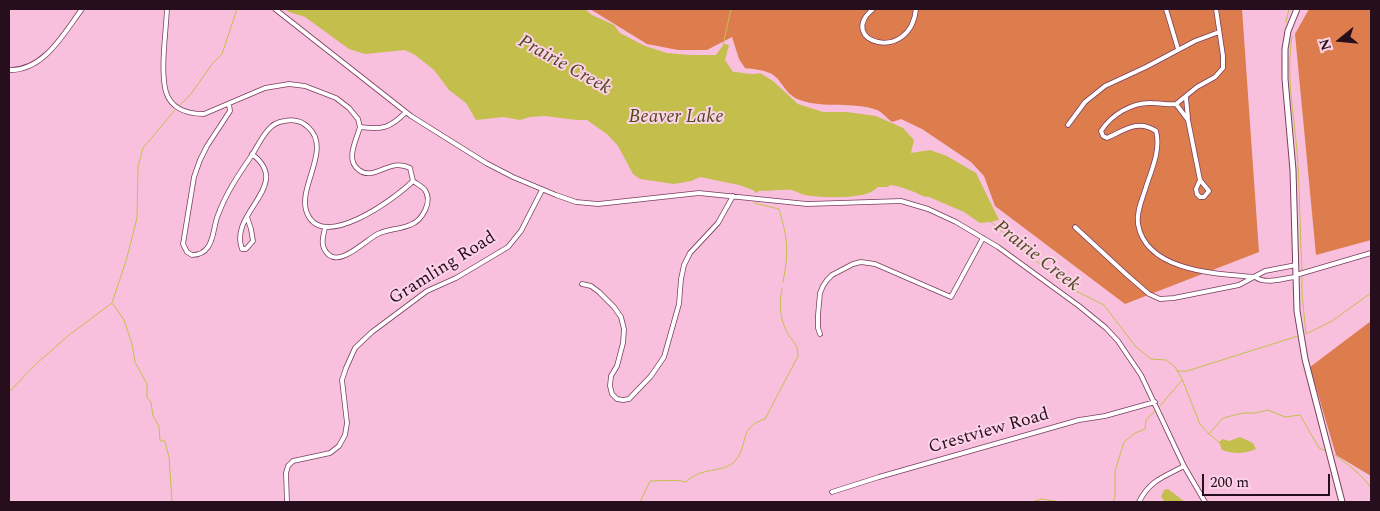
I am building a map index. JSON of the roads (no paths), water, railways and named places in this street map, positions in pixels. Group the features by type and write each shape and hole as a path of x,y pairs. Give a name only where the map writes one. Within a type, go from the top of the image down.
{"main road":[{"path":"1297,9 1288,31 1285,49 1285,79 1294,180 1298,312 1303,350 1342,502"}],"street":[{"path":"9,70 28,66 39,61 51,51 82,9"},
{"path":"166,9 164,79 166,92 171,102 183,112 204,114 265,88 289,84 305,86 336,98 358,120 360,127 352,157 353,165 360,172 367,174 396,164 403,164 410,168 413,181 425,189 428,197 423,216 413,225 379,233 355,251 335,257 329,256 324,251 322,243 325,228"},
{"path":"275,9 406,112 486,163 542,190 576,202 598,204 699,193 807,204 901,201 928,209 983,238 1079,306 1118,340 1155,402 1184,466 1205,502"},
{"path":"873,9 865,16 862,25 864,33 868,39 885,43 903,37 910,30 914,22 916,9"},
{"path":"1166,9 1178,49"},
{"path":"1216,9 1223,68 1215,77 1197,86 1186,98 1176,104 1140,104 1116,116 1105,124 1101,132 1107,138 1134,126 1147,125 1156,131 1159,140 1156,154 1139,208 1138,223 1144,238 1154,252 1169,262 1185,267 1255,277 1259,280 1268,281 1296,276 1371,253"},
{"path":"1068,125 1085,102 1105,86 1146,67 1178,49 1219,32"},
{"path":"1186,98 1188,120 1200,180"},
{"path":"229,104 230,111 207,146 194,177 183,244 186,252 192,255 202,252 208,247 221,206 236,178 268,130 276,123 296,120 306,124 313,131 317,140 317,153 305,200 306,209 309,216 325,228 333,228 367,214 403,191 413,181"},
{"path":"1176,104 1188,120"},
{"path":"360,127 384,128 394,123 406,112"},
{"path":"247,217 253,241 246,249 242,249 240,232 247,217 264,188 267,180 267,172 261,161 252,154"},
{"name":"Gramling Road","path":"288,502 286,473 288,466 293,461 330,453 339,446 345,435 347,423 342,380 355,348 372,332 427,291 456,278 508,247 521,231 542,190"},
{"path":"582,284 591,286 599,292 621,317 624,329 623,343 617,366 611,376 610,386 612,394 617,399 629,399 664,357 679,304 684,265 690,253 718,223 733,196"},
{"path":"1075,227 1126,275 1149,294 1160,299 1174,298 1239,284 1265,271 1296,265"},
{"path":"820,334 818,328 819,301 823,286 832,275 853,264 868,262 951,297 983,238"},
{"name":"Crestview Road","path":"832,492 1079,420 1105,416 1155,402"},
{"path":"1139,502 1145,490 1158,480 1184,466"}],"water":[{"name":"Beaver Lake","path":"285,9 585,9 592,15 614,25 620,33 645,46 667,53 716,55 724,44 729,45 725,60 733,72 760,73 773,81 798,104 823,112 847,112 876,116 903,128 914,140 911,153 930,150 947,156 976,173 999,220 980,223 964,212 929,197 890,185 888,187 877,187 865,194 855,196 821,197 805,195 793,190 759,191 756,193 739,185 700,177 691,181 674,184 640,179 633,174 618,146 608,135 587,120 544,116 520,120 503,117 476,120 466,103 449,90 434,70 415,55 405,50 365,54 349,49 305,17"},
{"path":"1240,437 1253,443 1256,449 1239,453 1222,450 1219,442 1223,439 1229,441"},
{"path":"1168,489 1185,502 1165,502 1161,497 1164,490"}],"waterway":[{"path":"180,105 222,54 237,9"},
{"path":"723,45 731,9"},
{"path":"1286,22 1289,9"},
{"path":"1292,36 1290,85 1297,150 1302,270"},
{"path":"9,392 35,365 69,335 112,303 126,261 137,218 138,167 143,148 175,110"},
{"path":"754,203 779,209 787,246 783,282"},
{"name":"Prairie Creek","path":"990,221 1064,285 1104,305 1136,347 1151,359 1166,360 1175,367 1182,379 1200,424 1209,434 1223,418 1268,410 1285,417 1300,415 1319,448 1326,451"},
{"path":"1302,277 1306,334 1332,321 1371,293"},
{"path":"640,502 650,481 674,480 686,482 699,474 730,465 739,455 747,432 757,422 765,419 798,356 797,347 787,332 782,319 780,304 782,289"},
{"path":"113,304 124,320 132,344 135,362 147,384 147,398 151,402 153,416 159,426 160,441 165,441 169,457 172,502"},
{"path":"1177,371 1187,371 1298,336"},
{"path":"1160,406 1182,380"},
{"path":"1113,502 1115,497 1115,471 1124,442 1135,433 1145,429 1146,420 1155,411"},
{"path":"1209,434 1219,442"},
{"name":"Prairie Creek","path":"1335,455 1359,474 1371,488"},
{"path":"1032,502 1041,499 1061,502"}]}
